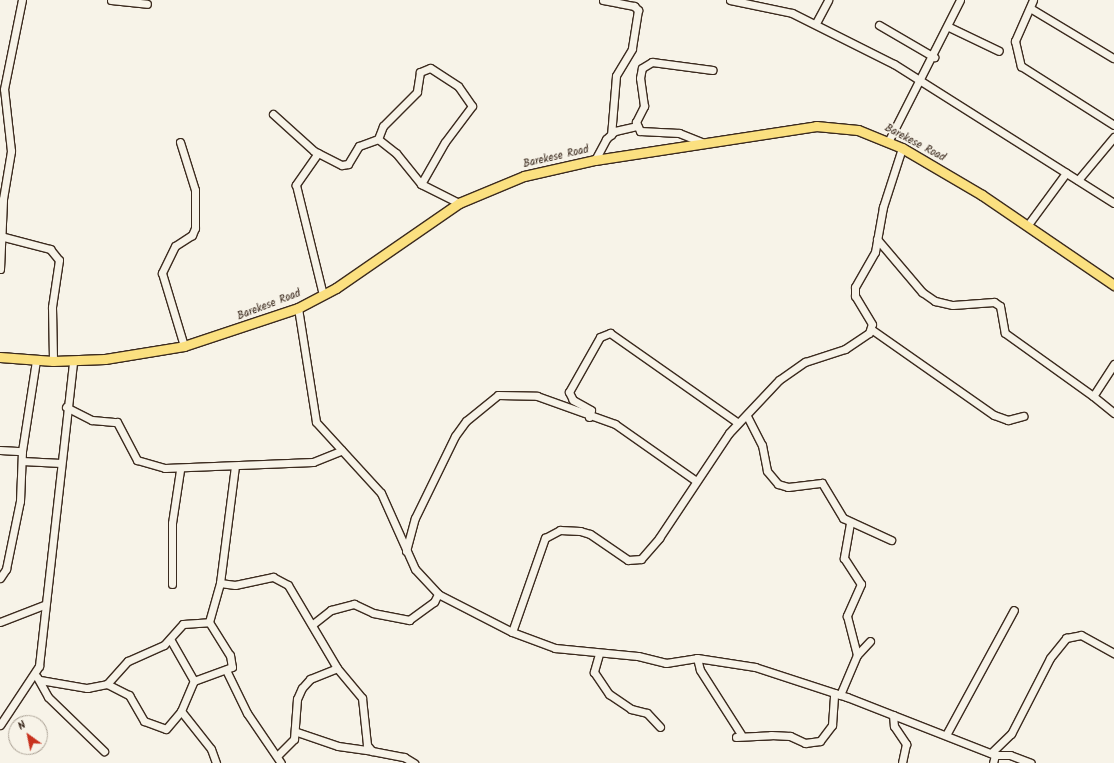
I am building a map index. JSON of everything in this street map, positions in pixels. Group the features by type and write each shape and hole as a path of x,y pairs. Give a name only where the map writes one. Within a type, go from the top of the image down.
{"main road":[{"name":"Barekese Road","path":"0,357 36,361 105,360 184,346 298,308 323,295 459,203 524,176 595,160 816,126 858,130 902,148 1027,226 1114,285"}],"street":[{"path":"0,269 4,237 1,210 7,185 11,151 4,106 3,74 22,0"},
{"path":"111,0 147,4"},
{"path":"595,160 611,135 616,76 632,49 638,10 634,6 603,0"},
{"path":"730,0 752,1 816,23 921,82 1114,203"},
{"path":"816,23 828,0"},
{"path":"888,142 934,57 960,0"},
{"path":"1033,0 1015,42 1021,66 1114,125"},
{"path":"1030,8 1113,58"},
{"path":"879,25 934,57"},
{"path":"949,27 999,51"},
{"path":"637,126 644,106 640,78 646,64 712,70"},
{"path":"273,114 318,153 346,166 359,146 378,139 383,126 417,92 420,72 425,68 430,68 458,86 470,101 471,111 445,142 421,184"},
{"path":"611,135 637,126"},
{"path":"637,126 640,131 679,133 706,144"},
{"path":"1078,180 1114,136"},
{"path":"378,139 396,153 421,184 459,203"},
{"path":"180,142 195,190 195,228 192,235 175,246 162,273 184,346"},
{"path":"902,148 871,264 855,288 855,296 872,329 994,415 1008,420 1023,416"},
{"path":"318,153 296,185 323,295"},
{"path":"1027,226 1066,173"},
{"path":"0,177 7,185"},
{"path":"4,237 50,249 59,260 52,307 54,361"},
{"path":"877,239 922,292 935,301 953,305 994,302 1000,306 1005,333 1093,396 1114,413"},
{"path":"298,308 316,422 381,493 415,569 438,594 512,632 555,648 599,654 638,656 666,663 697,658 755,667 837,694 993,754 1010,755 1030,763"},
{"path":"512,632 539,544 551,533 590,534 628,560 641,559 659,538 696,481 738,423 747,416 779,380 805,362 844,349 872,329"},
{"path":"589,417 590,410 573,400 569,392 600,337 610,333 738,423"},
{"path":"0,578 6,569 20,501 22,451 36,361"},
{"path":"0,725 39,666 45,633 44,605 52,575 66,406 73,361"},
{"path":"1093,396 1114,364"},
{"path":"406,551 415,518 455,436 490,399 498,395 530,395 589,417 615,424 630,433 696,481"},
{"path":"66,406 92,420 121,425 126,443 137,460 180,470 313,462 342,450"},
{"path":"747,416 772,478 788,487 822,483 834,508 850,523 891,540"},
{"path":"0,450 22,451"},
{"path":"22,461 62,463"},
{"path":"107,684 128,696 140,716 153,726 166,729 181,710 194,681 232,667 230,655 209,622 220,584 235,466"},
{"path":"172,584 172,523 180,470"},
{"path":"850,523 844,558 861,584 847,616 857,655"},
{"path":"220,584 234,585 273,577 280,580 292,589 337,668 362,698 364,738 372,751"},
{"path":"313,624 332,610 354,604 373,613 409,620 434,602 438,594"},
{"path":"0,622 44,605"},
{"path":"946,735 1014,610"},
{"path":"40,680 87,688 107,684 128,661 147,655 170,640 183,624 209,622"},
{"path":"993,763 993,754 1011,734 1050,658 1066,638 1081,635 1114,653"},
{"path":"170,640 194,681"},
{"path":"697,658 700,670 739,735 790,736 805,743 820,741 832,725 837,694 857,655 870,641"},
{"path":"599,654 594,672 610,694 631,709 648,713 660,727"},
{"path":"278,756 296,732 297,699 302,688 310,679 337,668"},
{"path":"226,670 247,713 278,756 281,763"},
{"path":"34,675 40,680 48,697 104,752"},
{"path":"181,710 211,749 216,763"},
{"path":"893,715 894,726 906,744 902,763"},
{"path":"296,732 338,746 404,757 414,763"}]}
